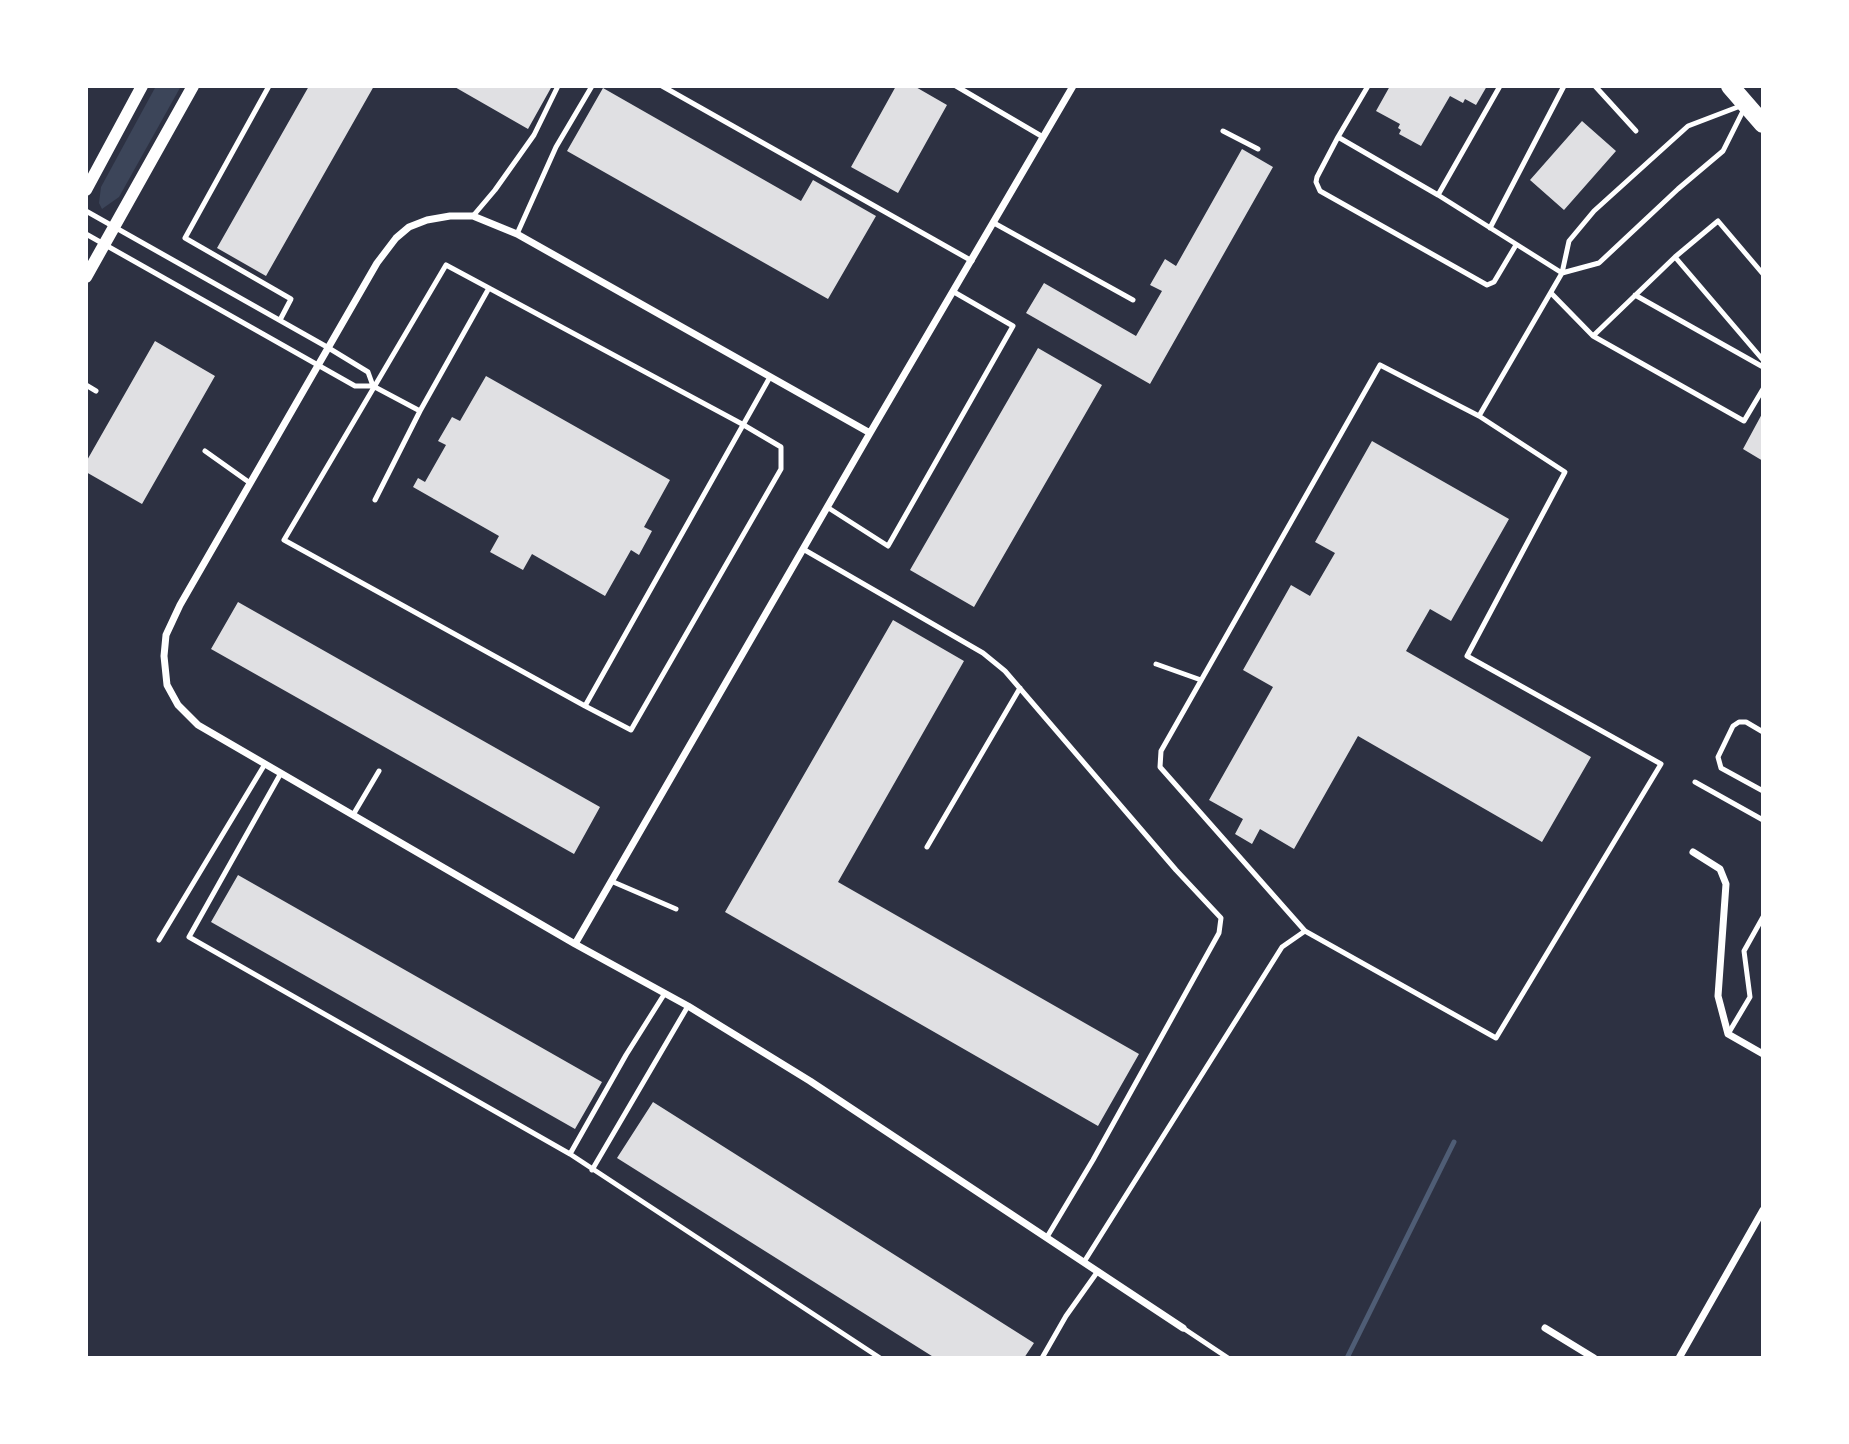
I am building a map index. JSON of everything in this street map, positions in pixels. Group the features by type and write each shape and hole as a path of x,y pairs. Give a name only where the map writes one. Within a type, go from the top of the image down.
{"highway":[{"path":"1730,86 1763,124"}],"street":[{"path":"86,190 142,86"},
{"path":"86,277 193,86"},
{"path":"575,944 1073,86"},
{"path":"870,433 517,234 473,216 427,219 409,227 396,238 377,263 180,606 166,635 164,656 167,685 178,705 198,725 575,944 688,1006 810,1081 1183,1328"},
{"path":"1693,852 1720,869 1726,884 1718,996 1728,1034 1763,1054"},
{"path":"1679,1358 1763,1210"},
{"path":"1545,1328 1594,1358"}],"lane":[{"path":"269,86 185,238 292,299 280,320"},
{"path":"473,216 534,135 558,86"},
{"path":"517,234 556,147 592,86"},
{"path":"662,86 972,261"},
{"path":"956,86 1044,137"},
{"path":"1368,86 1317,177 1316,182 1321,191 1487,285 1494,282 1516,245"},
{"path":"1438,195 1500,86"},
{"path":"1490,228 1564,86"},
{"path":"1595,86 1636,131"},
{"path":"1338,137 1438,195 1562,273 1599,263 1723,151 1746,104"},
{"path":"1479,416 1562,273 1569,241 1594,211 1688,126 1746,104"},
{"path":"1223,131 1258,149"},
{"path":"86,211 327,347 368,372 373,386"},
{"path":"1593,336 1675,257 1718,221 1763,274"},
{"path":"995,223 1133,300"},
{"path":"86,234 355,386 373,386 420,411"},
{"path":"1675,257 1763,360"},
{"path":"446,265 781,447 781,469 631,730 284,540 373,386 446,265"},
{"path":"375,500 420,411 489,288"},
{"path":"827,507 888,547 1013,326 954,292"},
{"path":"1551,293 1593,336 1744,421 1763,389"},
{"path":"1635,295 1763,367"},
{"path":"1380,365 1479,416 1565,472 1466,656 1661,764 1496,1038 1305,931 1160,767 1161,751 1380,365"},
{"path":"585,706 770,377"},
{"path":"86,385 96,391"},
{"path":"205,451 250,483"},
{"path":"803,549 983,653 1005,671 1176,870 1221,918 1219,933 1093,1160 1047,1237"},
{"path":"1156,664 1201,680"},
{"path":"927,848 1020,688"},
{"path":"1763,732 1746,722 1739,722 1733,726 1718,757 1721,768 1763,791"},
{"path":"159,940 265,764"},
{"path":"352,815 379,771"},
{"path":"281,773 189,937 570,1154 880,1358"},
{"path":"1695,782 1763,820"},
{"path":"611,881 676,909"},
{"path":"1728,1034 1751,997 1744,951 1763,917"},
{"path":"1084,1262 1282,947 1305,931"},
{"path":"570,1154 665,993"},
{"path":"592,1170 688,1006"},
{"path":"1042,1358 1066,1316 1098,1271"},
{"path":"1183,1328 1228,1358"}],"shaded area":[{"path":"156,86 181,86 119,197 102,209 99,203 101,187"}],"building":[{"path":"309,86 374,86 266,276 217,248"},
{"path":"453,86 552,86 528,129"},
{"path":"896,86 914,86 947,105 898,193 851,167"},
{"path":"1390,86 1487,86 1476,105 1465,99 1463,103 1450,96 1421,146 1399,134 1400,124 1376,111"},
{"path":"603,88 801,201 813,180 876,216 828,299 567,151"},
{"path":"1582,121 1616,151 1564,210 1530,180"},
{"path":"1242,149 1273,167 1150,384 1026,313 1044,283 1136,336 1162,291 1150,285 1165,259 1176,266"},
{"path":"155,341 215,376 142,504 86,472 86,462"},
{"path":"1038,348 1102,385 974,607 910,570"},
{"path":"486,376 670,480 644,527 652,531 639,555 631,550 605,596 532,554 523,570 490,552 499,536 413,487 418,478 425,482 446,445 438,441 452,417 460,421"},
{"path":"1763,412 1763,461 1743,449"},
{"path":"1372,441 1509,519 1451,621 1430,609 1406,651 1591,757 1542,842 1358,736 1294,849 1260,829 1252,844 1235,834 1243,819 1209,800 1273,687 1243,670 1291,585 1310,596 1335,553 1315,542"},
{"path":"238,602 600,807 574,854 211,649"},
{"path":"893,620 964,661 838,882 1139,1054 1098,1126 725,912"},
{"path":"238,875 602,1082 575,1129 211,922"},
{"path":"653,1102 1034,1343 1024,1358 935,1358 617,1158"}],"waterway":[{"path":"1347,1358 1454,1142"}]}
